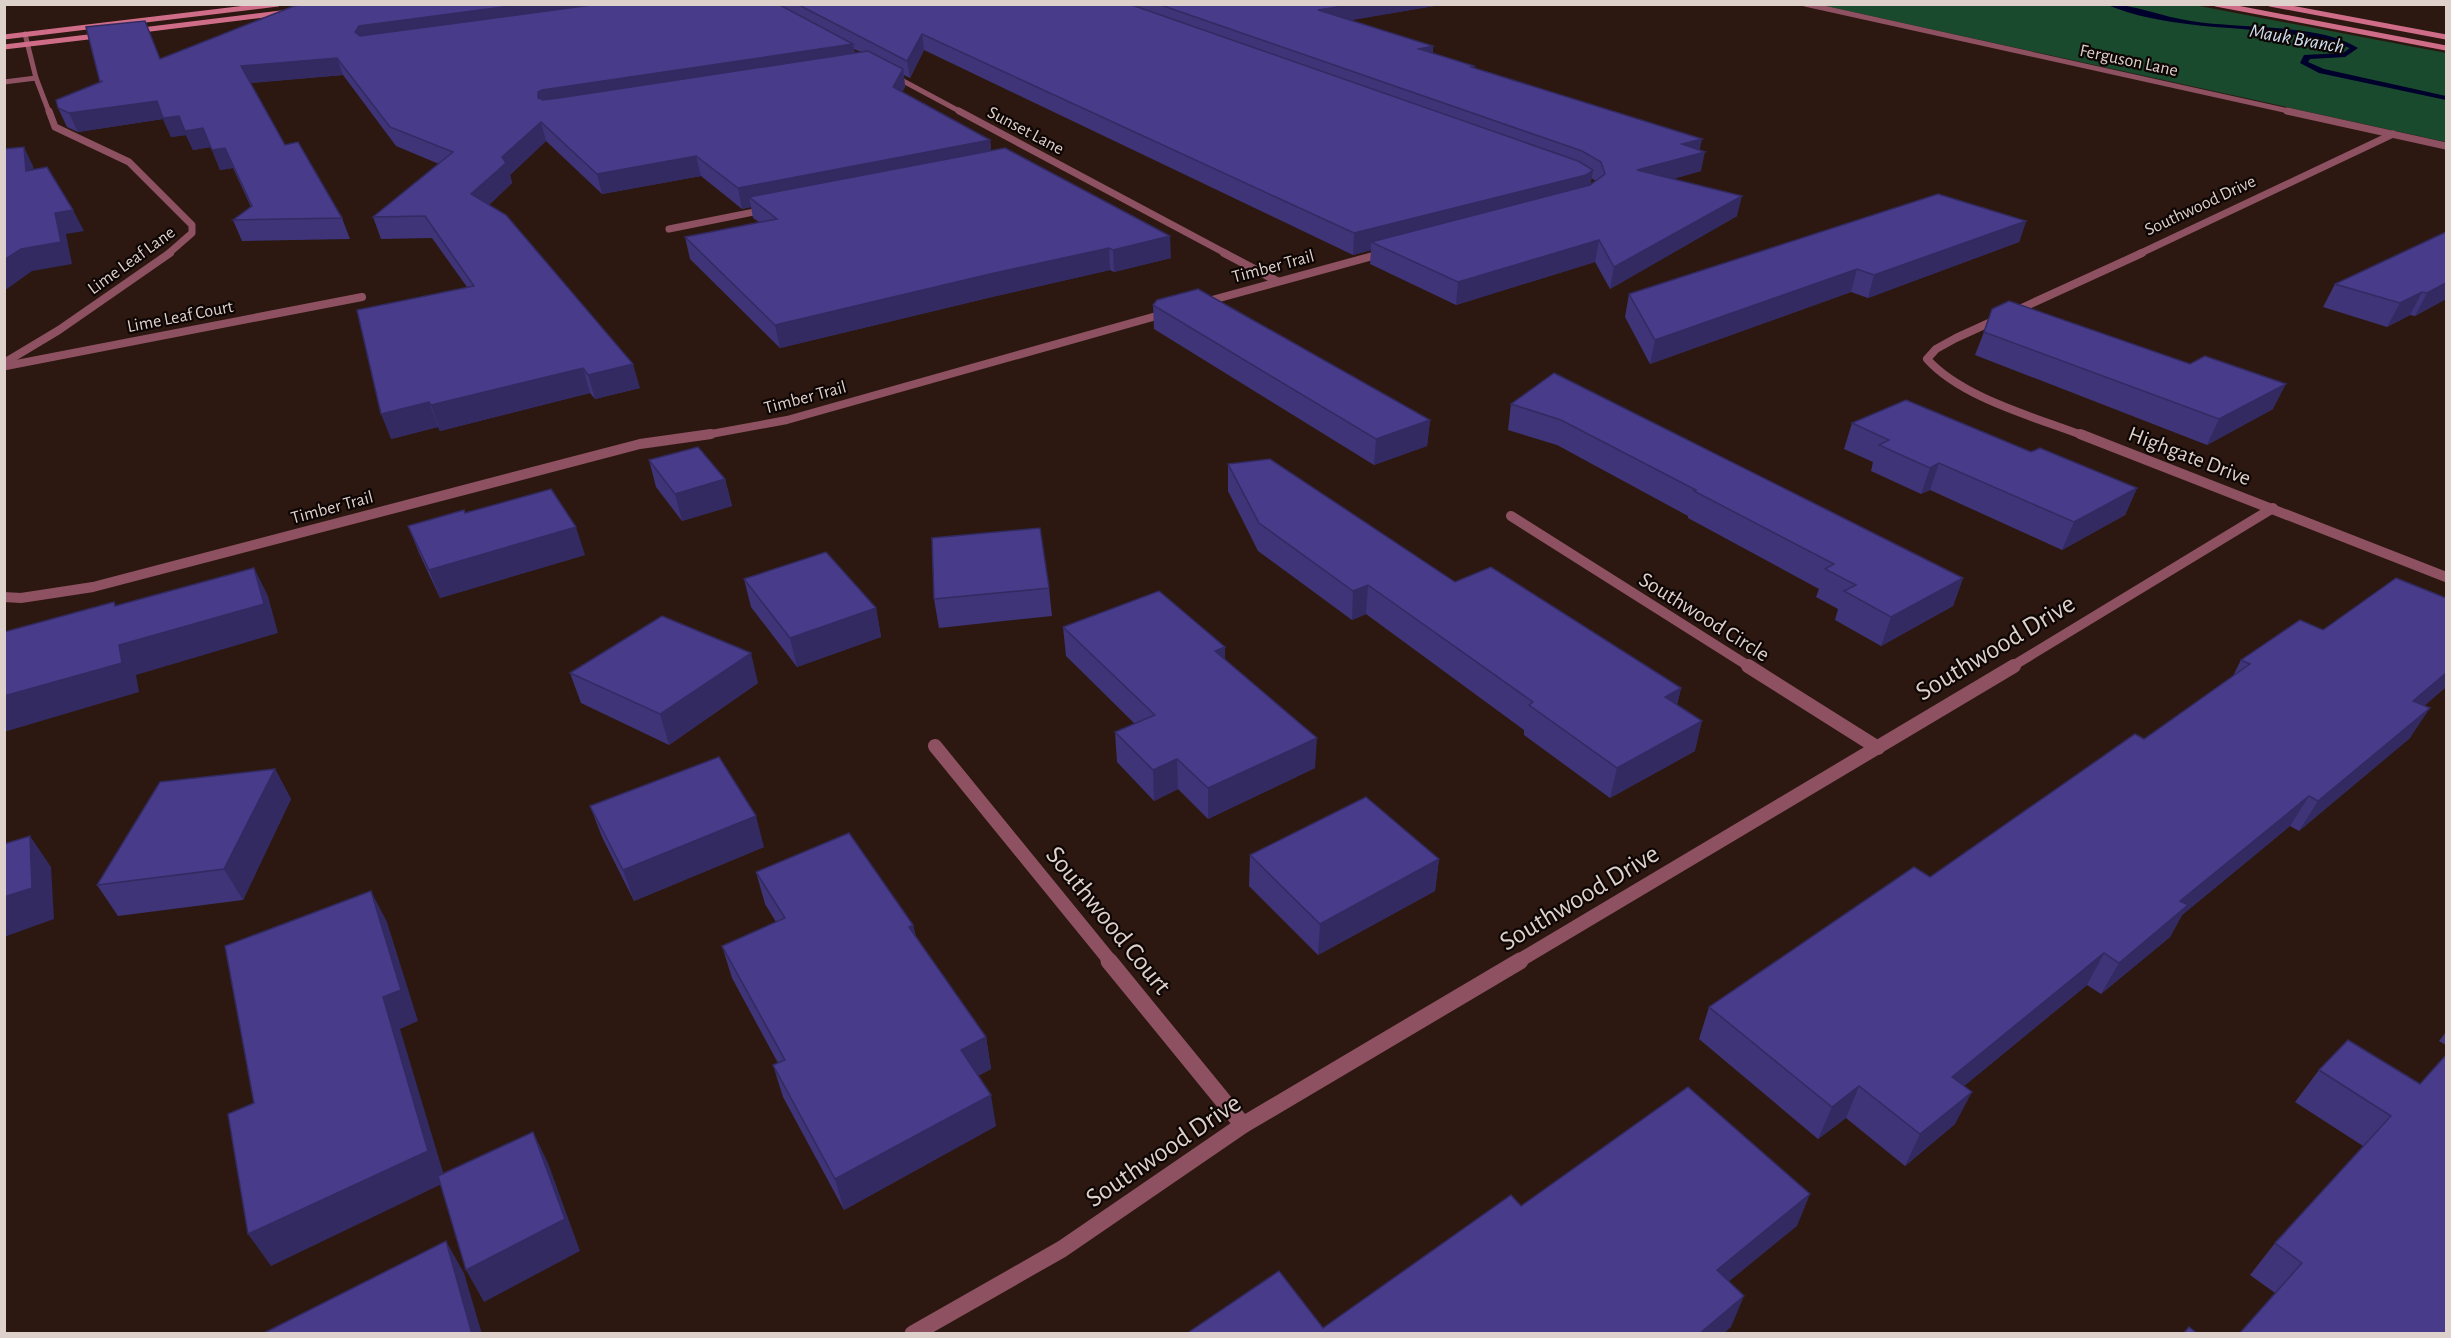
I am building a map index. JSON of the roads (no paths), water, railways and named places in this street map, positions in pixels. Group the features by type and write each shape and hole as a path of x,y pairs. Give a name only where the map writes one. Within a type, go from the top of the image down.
{"main road":[{"path":"4,37 278,4"},
{"path":"2216,4 2446,48"},
{"path":"2270,4 2446,37"},
{"path":"2264,13 2286,7"},
{"path":"123,33 297,12"},
{"path":"4,47 111,34"}],"street":[{"name":"Ferguson Lane","path":"1805,4 2446,146"},
{"name":"Lime Leaf Lane","path":"4,365 136,277 180,246 192,233 192,225 186,216 129,162 55,127 36,78 26,34"},
{"name":"Sunset Lane","path":"879,69 1277,281"},
{"path":"4,82 36,78"},
{"name":"Southwood Drive","path":"1927,359 1936,349 1956,338 2196,228 2393,134"},
{"path":"1029,157 1040,155"},
{"path":"669,230 773,208"},
{"name":"Timber Trail","path":"1187,307 1397,249"},
{"name":"Lime Leaf Court","path":"4,365 362,297"},
{"name":"Timber Trail","path":"4,597 21,597 93,587 640,444 741,430 779,422 1175,310"},
{"name":"Highgate Drive","path":"1927,359 1934,368 1951,380 1985,397 2273,508 2446,578"},
{"name":"Southwood Drive","path":"913,1334 1062,1249 1244,1125 1878,748 2273,508"},
{"name":"Southwood Circle","path":"1511,516 1878,748"},
{"name":"Southwood Court","path":"936,746 1244,1125"}],"waterway":[{"name":"Mauk Branch","path":"2108,4 2190,23 2280,31 2337,42 2355,48 2345,55 2307,57 2304,63 2322,71 2446,98"}]}
